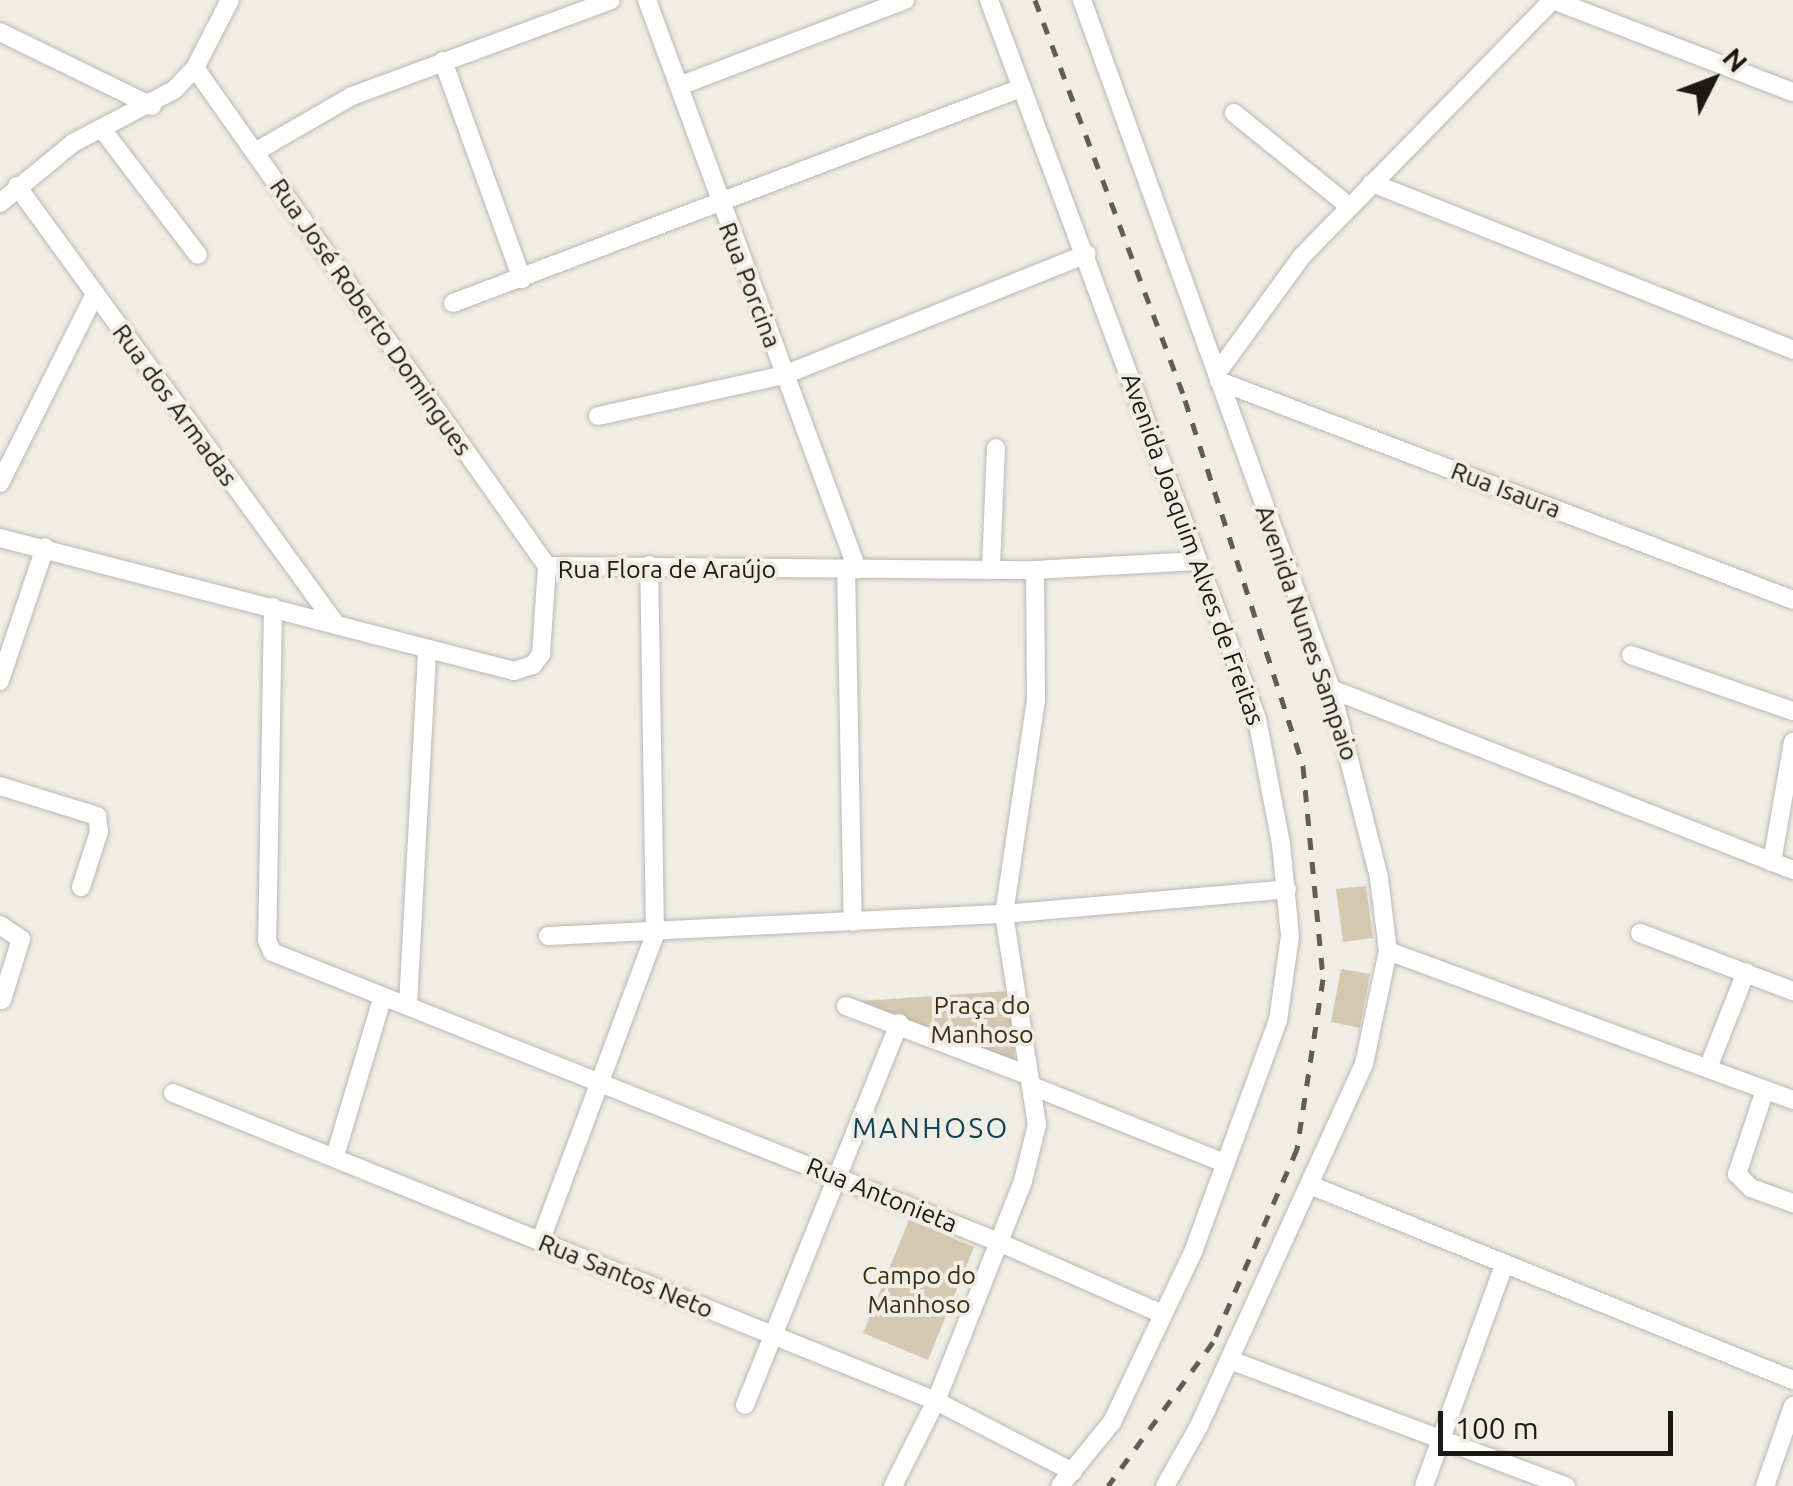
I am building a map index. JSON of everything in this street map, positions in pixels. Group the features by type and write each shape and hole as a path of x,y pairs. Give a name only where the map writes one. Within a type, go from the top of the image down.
{"street":[{"path":"0,203 17,186 102,129 152,106 195,68 230,0"},
{"path":"255,152 352,96 611,0"},
{"name":"Rua Porcina","path":"648,0 852,569 852,922"},
{"path":"679,86 905,0"},
{"name":"Avenida Joaquim Alves de Freitas","path":"989,0 1087,254 1257,719 1287,889 1287,988 1194,1250 1158,1312 1112,1422 1066,1479"},
{"name":"Avenida Nunes Sampaio","path":"1082,0 1331,689 1379,878 1388,951 1364,1064 1230,1360 1166,1486"},
{"path":"1218,377 1266,298 1349,206 1553,0 1793,92"},
{"path":"0,32 152,106"},
{"path":"443,61 522,279"},
{"name":"Rua José Roberto Domingues","path":"195,68 546,566"},
{"path":"453,302 1020,88"},
{"path":"1234,113 1349,206"},
{"path":"102,129 198,255"},
{"path":"1372,183 1793,350"},
{"name":"Rua dos Armadas","path":"17,186 334,623"},
{"path":"598,416 784,375 1087,254"},
{"path":"0,483 95,294"},
{"name":"Rua Isaura","path":"1218,377 1793,600"},
{"path":"991,567 996,448"},
{"name":"Rua Flora de Araújo","path":"0,538 334,623 426,651 514,670 533,665 542,644 546,566 1036,570 1198,561"},
{"path":"0,681 45,548"},
{"path":"540,1242 603,1086 656,934 649,565"},
{"path":"892,1486 936,1401 1031,1157 1037,1125 1004,914 1036,701 1036,570"},
{"name":"Rua Antonieta","path":"273,607 267,940 277,955 320,970 382,1000 408,1005 841,1178 1158,1312"},
{"path":"408,1005 426,651"},
{"path":"1630,655 1793,711"},
{"path":"1331,689 1793,870"},
{"path":"1772,862 1793,742"},
{"path":"0,786 97,816 99,832 81,887"},
{"path":"548,936 656,934 1004,914 1287,889"},
{"path":"0,925 22,939 2,1000"},
{"path":"1640,934 1793,991"},
{"path":"1388,951 1793,1100"},
{"path":"1708,1068 1746,972"},
{"path":"335,1156 382,1000"},
{"path":"846,1006 899,1023 1225,1163"},
{"path":"745,1405 841,1178 899,1023"},
{"path":"1765,1090 1738,1166 1744,1184 1793,1203"},
{"name":"Rua Santos Neto","path":"173,1093 936,1401 1066,1479"},
{"path":"1310,1185 1793,1380"},
{"path":"1424,1486 1504,1264"},
{"path":"1230,1360 1566,1486"},
{"path":"1765,1486 1793,1406"}],"green space":[{"path":"1366,886 1373,938 1343,942 1336,889"},
{"path":"1341,969 1370,974 1360,1028 1331,1022"},
{"name":"Praça do Manhoso","path":"1009,991 1015,1062 844,1002"},
{"name":"Campo do Manhoso","path":"909,1220 974,1247 928,1360 863,1333"}],"railway":[{"path":"1035,0 1185,400 1303,766 1323,979 1297,1149 1213,1342 1108,1486"}],"district":[{"name":"MANHOSO","path":"931,1128"}]}
